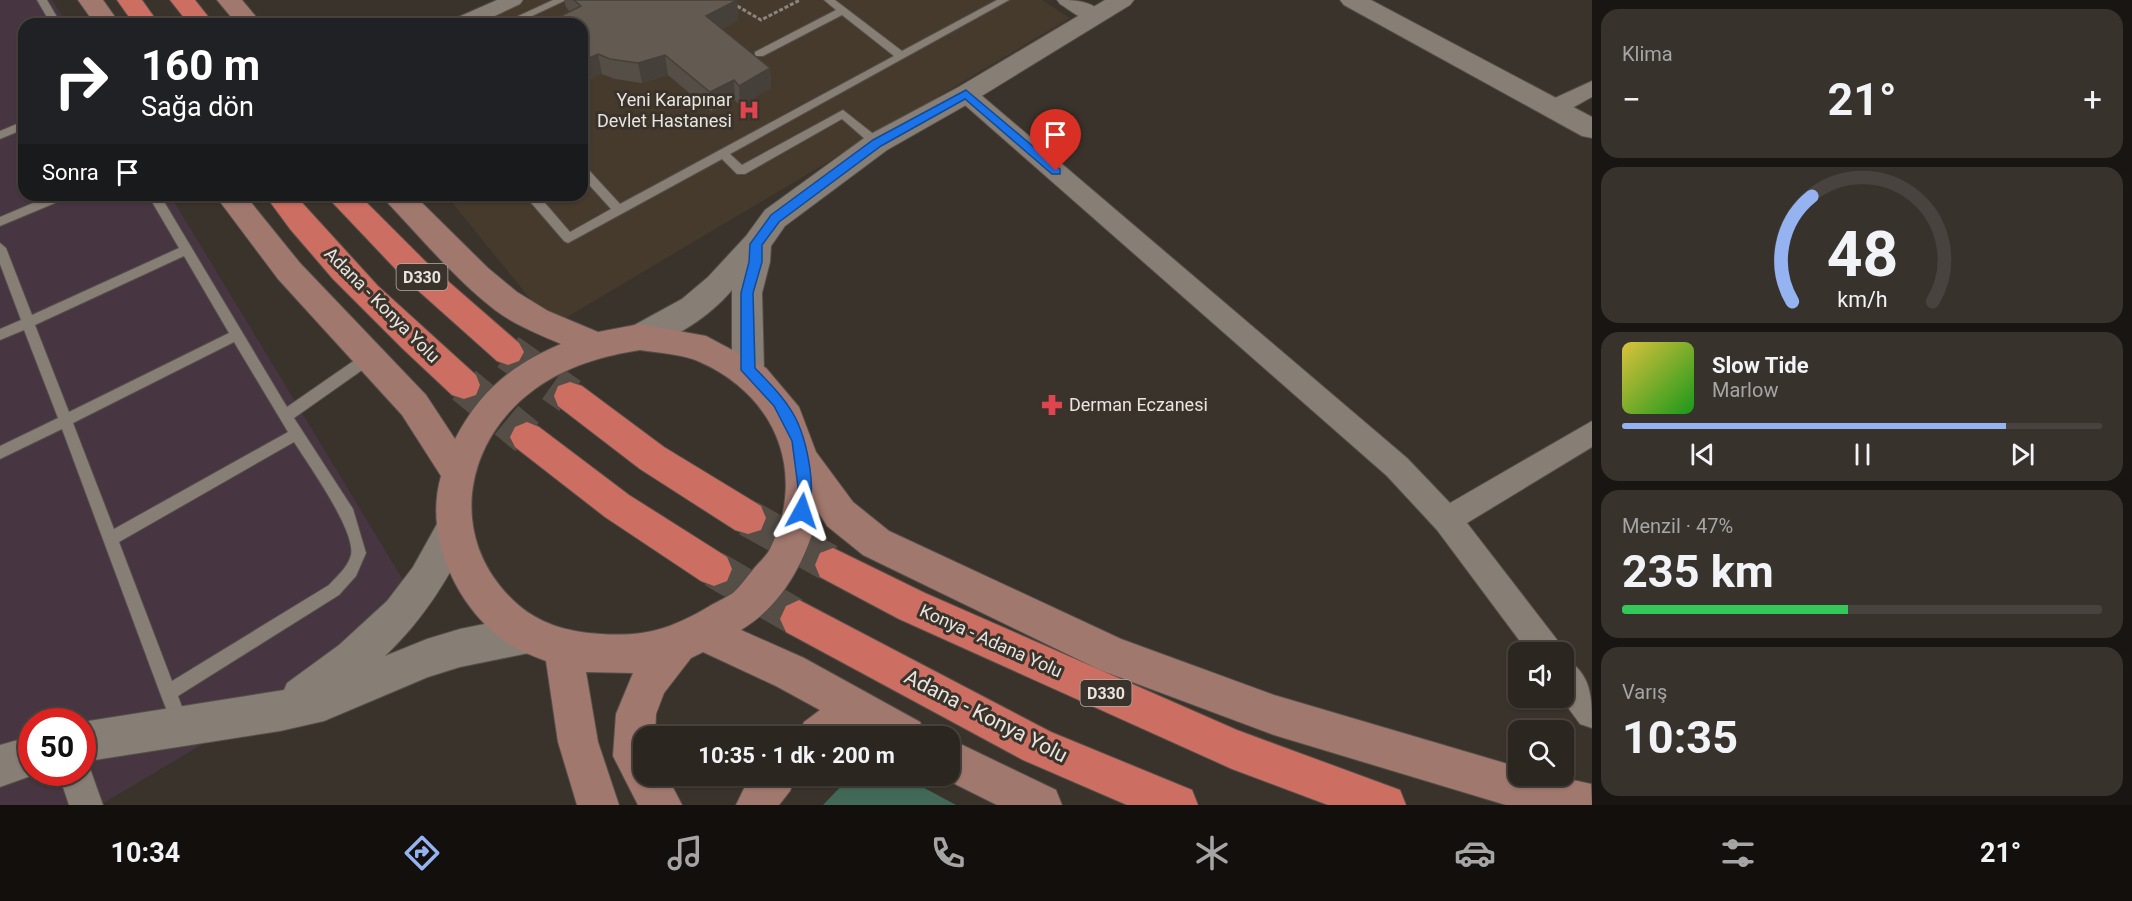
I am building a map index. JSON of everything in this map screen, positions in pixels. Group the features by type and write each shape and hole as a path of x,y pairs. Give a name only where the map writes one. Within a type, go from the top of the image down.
{"highway":[{"path":"129,0 142,18"},
{"path":"182,0 197,18"},
{"name":"Adana - Konya Yolu","path":"284,201 348,276 414,341 464,385"},
{"name":"D330","path":"348,201 415,270 508,352"},
{"path":"570,396 652,458 748,518"},
{"path":"527,437 618,506 714,569"},
{"name":"Konya - Adana Yolu","path":"833,565 912,606 1232,749 1385,805"},
{"name":"Adana - Konya Yolu","path":"799,619 1037,746 1177,805"}],"main road":[{"path":"90,0 104,18"},
{"path":"229,0 245,18"},
{"path":"234,201 289,271 414,405 458,473"},
{"path":"403,201 453,254 506,301 529,315 593,344"},
{"path":"640,337 687,342 729,358 748,370 779,401 791,420 804,464 805,487 802,511 795,535 784,558 769,580 751,600 728,618 690,639 648,652 619,655 590,654 546,641 514,625 494,609 477,589 465,568 455,526 454,497 458,473 477,429 508,392 548,363 593,344 640,337"},
{"path":"804,464 840,514 876,543 1114,656 1274,715 1519,788 1591,805"},
{"path":"690,639 790,672 886,726"},
{"path":"661,805 633,756 636,714 650,680 690,639"},
{"path":"546,641 598,805"},
{"path":"831,726 858,712"},
{"path":"960,764 1041,805"},
{"path":"757,805 766,786"}],"street":[{"path":"460,18 474,0"},
{"path":"474,18 513,0"},
{"path":"1067,0 1095,17"},
{"path":"640,337 693,308 719,285 756,244 775,218 877,143 966,94 1122,0"},
{"path":"1352,0 1592,129"},
{"path":"1552,108 1592,88"},
{"path":"966,94 1397,467 1447,520 1539,642"},
{"path":"748,370 747,293 755,262 756,244"},
{"path":"1447,520 1592,433"},
{"path":"280,711 333,675 401,613 426,580 455,526"},
{"path":"96,737 175,709 280,711 324,701 427,658 460,648 546,641"},
{"path":"1574,688 1592,712"},
{"path":"0,766 18,760"},
{"path":"80,786 86,805"}],"lane":[{"path":"42,0 52,18"},
{"path":"520,18 561,0"},
{"path":"829,0 901,56"},
{"path":"536,201 568,238 1004,0"},
{"path":"759,54 843,11"},
{"path":"723,154 741,171 843,114 877,143"},
{"path":"0,135 18,128"},
{"path":"588,176 619,210"},
{"path":"0,222 49,201"},
{"path":"0,248 175,709 334,590 351,572 359,553 348,514 285,416 157,201"},
{"path":"0,335 186,250"},
{"path":"0,453 237,335"},
{"path":"285,416 370,357"},
{"path":"110,539 296,434"}],"path":[{"path":"727,0 761,20 800,0"}],"shaded area":[{"path":"0,0 52,0 63,18 18,18 18,201 174,201 423,613 100,805 0,805"},
{"name":"Yeni Karapınar Devlet Hastanesi","path":"526,0 1042,0 1070,18 552,326 451,201 588,201 588,18 487,18"}],"green space":[{"path":"841,786 921,786 956,805 823,805"}],"building":[{"path":"574,0 737,0 706,16 770,68 739,86 734,80 710,92 665,55 638,63 610,59 598,54 588,58 588,18 557,18 581,6"}],"tunnel":[{"path":"508,352 570,396"},
{"path":"464,385 527,437"},
{"path":"748,518 833,565"},
{"path":"714,569 799,619"}],"place":[{"name":"Yeni Karapınar Devlet Hastanesi","path":"749,110"},
{"name":"Derman Eczanesi","path":"1052,405"}],"route":[{"path":"802,511 805,487 804,464 791,420 765,384 748,370 747,293 755,262 756,244 775,218 877,143 966,94 1056,171"}]}
